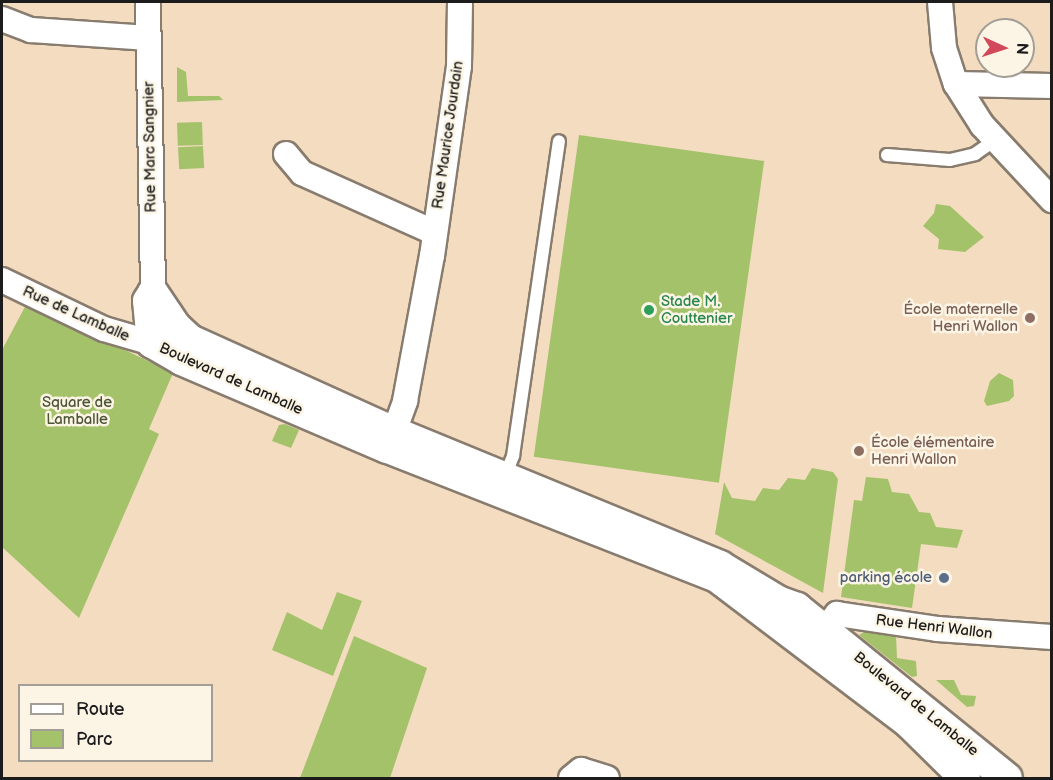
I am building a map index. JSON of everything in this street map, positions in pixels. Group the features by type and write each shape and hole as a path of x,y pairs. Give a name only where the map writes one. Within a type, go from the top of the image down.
{"street":[{"name":"Rue Marc Sangnier","path":"148,2 153,293"},
{"name":"Rue Maurice Jourdain","path":"390,440 405,400 433,232 459,66 460,2"},
{"path":"940,2 944,48 956,84 995,140 1052,200"},
{"path":"2,20 31,30 149,38"},
{"path":"956,84 1052,86"},
{"name":"Rue Maurice Jourdain","path":"286,154 302,173 433,232"},
{"name":"Rue de Lamballe","path":"2,281 104,329 152,343"},
{"name":"Boulevard de Lamballe","path":"954,775 908,722 817,638 797,608 778,601 720,566 505,476 390,440 190,340 175,326 153,293 148,301 152,343 717,577 817,638 1007,778"},
{"name":"Rue Henri Wallon","path":"817,638 837,614 938,621 1052,637"},
{"path":"571,778 581,770 607,778"}],"lane":[{"path":"887,155 950,160 975,153 995,140"},
{"path":"505,476 513,456 559,141"}],"green space":[{"path":"177,67 186,72 188,96 219,96 223,100 177,102"},
{"path":"202,122 203,145 178,146 177,123"},
{"name":"Stade M. Couttenier","path":"579,135 764,161 719,483 534,457"},
{"path":"203,146 204,168 179,169 178,147"},
{"path":"936,204 950,206 984,237 965,252 938,249 939,239 923,226 934,213"},
{"name":"Square de Lamballe","path":"27,303 173,373 149,429 159,434 79,618 2,547 2,350"},
{"path":"999,373 1013,380 1014,396 1009,401 987,406 984,401 990,381"},
{"path":"285,424 299,430 291,448 272,441 279,425"},
{"path":"812,468 833,472 838,479 823,593 715,534 724,482 732,498 755,501 763,488 779,490 788,478 805,480"},
{"path":"866,477 888,479 892,492 909,494 919,512 930,513 936,527 963,530 957,548 921,544 912,608 841,597 854,500 862,501"},
{"path":"337,592 362,601 333,676 272,650 287,612 322,630"},
{"path":"864,632 896,635 897,658 916,661 917,676 912,677 859,635"},
{"path":"354,636 427,668 390,778 300,778"},
{"path":"936,680 954,680 961,695 976,696 974,706 967,707"}],"place":[{"name":"Stade M. Couttenier","path":"649,310"},
{"name":"École maternelle Henri Wallon","path":"1030,318"},
{"name":"École élémentaire Henri Wallon","path":"859,451"},
{"name":"parking école","path":"944,578"}]}
